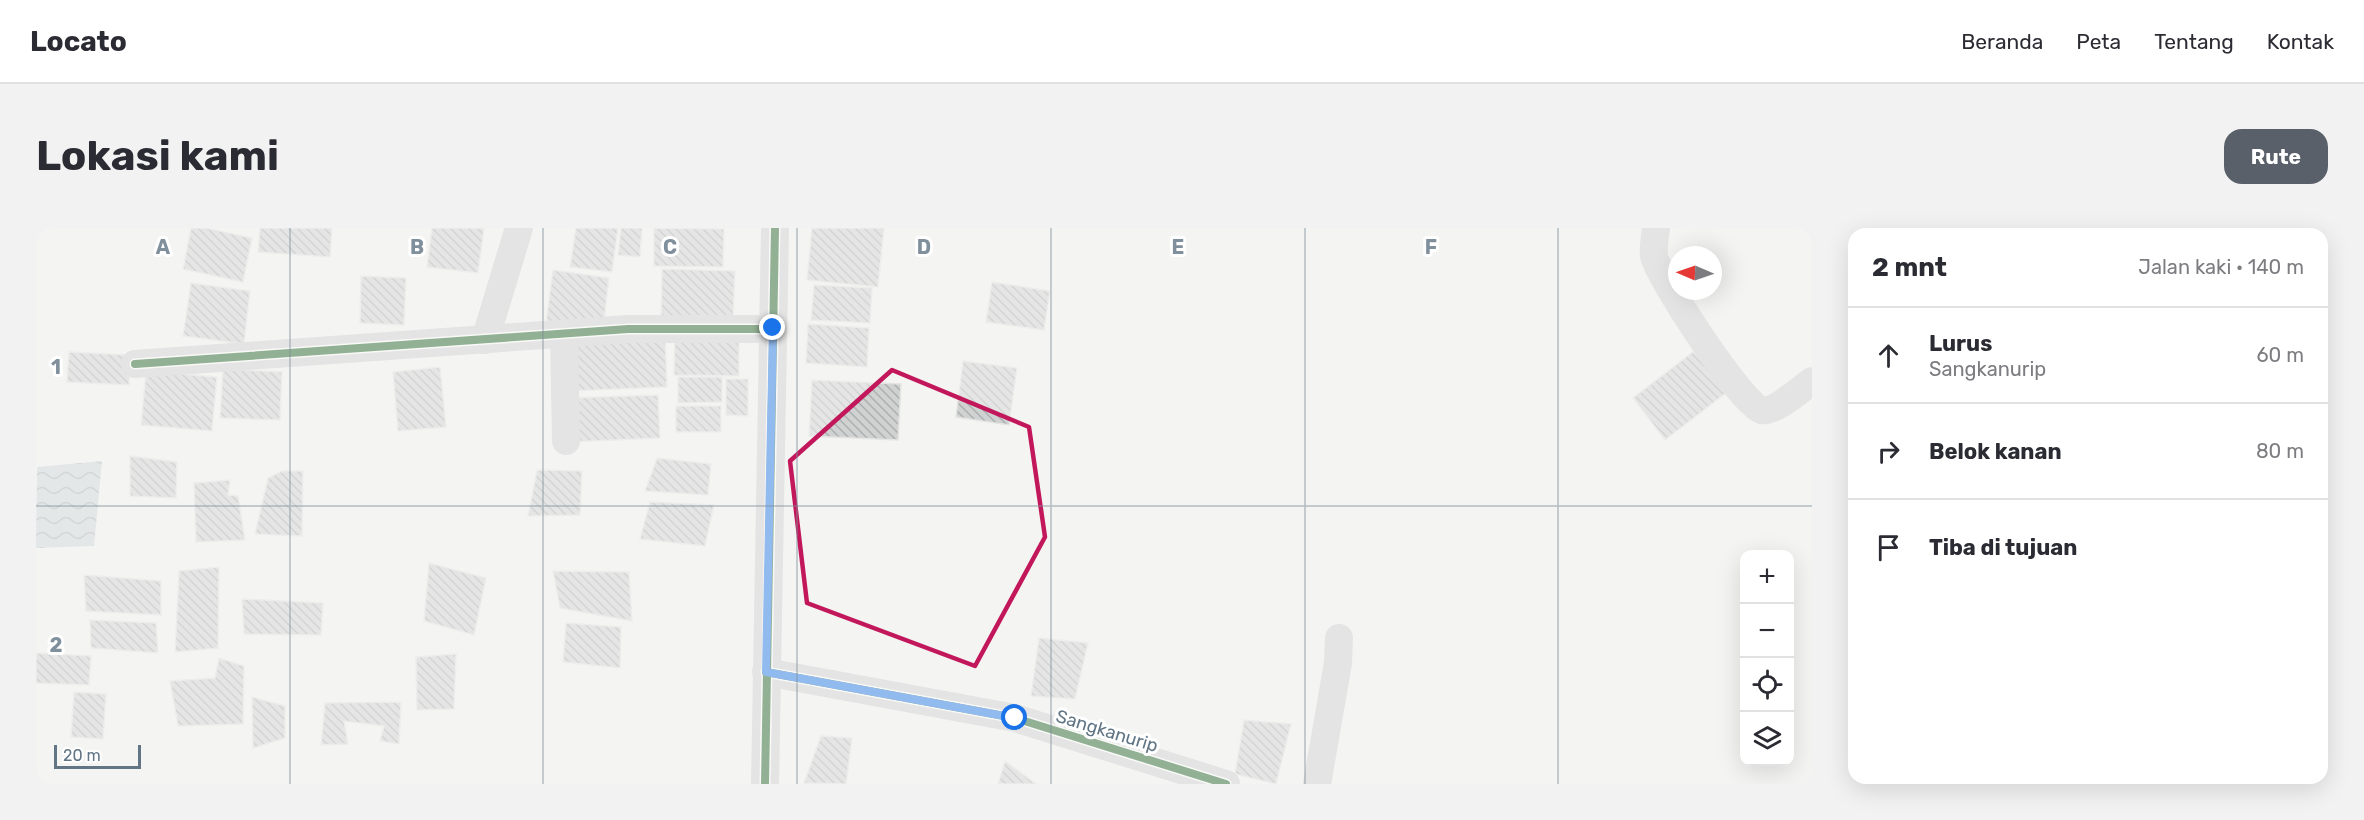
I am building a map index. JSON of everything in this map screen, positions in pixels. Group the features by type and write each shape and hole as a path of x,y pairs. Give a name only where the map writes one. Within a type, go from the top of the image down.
{"street":[{"path":"485,340 519,228"},
{"path":"765,784 775,228"},
{"path":"1656,228 1654,255 1668,288 1755,408 1763,411 1772,409 1812,381"},
{"path":"135,364 628,329 773,328"},
{"path":"564,334 566,441"},
{"path":"1317,784 1338,663 1339,638"},
{"name":"Sangkanurip","path":"766,672 1015,718 1226,784"}],"highlighted area":[{"path":"892,370 1029,427 1045,537 975,666 807,603 790,461"}],"water":[{"path":"102,461 94,546 36,548 37,467"}],"building":[{"path":"191,228 206,228 252,238 243,282 183,269"},
{"path":"260,228 332,228 330,257 258,252"},
{"path":"432,228 484,228 478,273 427,267"},
{"path":"576,228 618,228 612,272 570,267"},
{"path":"621,228 642,228 640,257 618,255"},
{"path":"654,228 724,229 723,267 654,266"},
{"path":"812,228 884,228 878,287 807,280"},
{"path":"662,269 735,271 733,321 661,320"},
{"path":"553,270 609,278 603,330 546,323"},
{"path":"361,276 406,278 404,325 360,323"},
{"path":"992,282 1050,291 1044,330 986,322"},
{"path":"191,283 250,291 244,344 183,336"},
{"path":"814,285 872,288 870,323 811,320"},
{"path":"808,324 869,328 867,367 806,363"},
{"path":"675,330 739,332 739,376 674,375"},
{"path":"665,332 667,387 571,391 569,336"},
{"path":"1694,351 1726,393 1665,440 1633,398"},
{"path":"69,352 130,355 129,385 67,382"},
{"path":"963,361 1017,368 1009,425 956,417"},
{"path":"440,367 446,427 398,431 393,372"},
{"path":"223,369 282,372 280,420 220,418"},
{"path":"146,371 217,377 212,431 141,425"},
{"path":"678,377 722,377 722,402 678,403"},
{"path":"726,379 748,379 748,416 726,415"},
{"path":"812,380 901,384 898,440 809,436"},
{"path":"658,395 660,438 570,442 568,398"},
{"path":"676,406 721,406 721,432 676,432"},
{"path":"130,456 177,462 176,498 130,496"},
{"path":"657,458 711,464 708,495 645,491"},
{"path":"537,470 582,471 580,515 528,516"},
{"path":"282,471 303,471 302,536 255,534 268,478"},
{"path":"230,480 228,495 238,496 245,540 196,542 194,483"},
{"path":"650,502 714,505 705,546 640,539"},
{"path":"429,563 486,578 474,635 424,621"},
{"path":"219,567 218,648 175,652 179,571"},
{"path":"553,571 629,572 632,621 560,608"},
{"path":"84,575 161,581 161,615 86,611"},
{"path":"242,599 323,603 321,635 244,634"},
{"path":"90,620 156,623 158,653 91,648"},
{"path":"566,623 621,627 620,668 563,662"},
{"path":"1039,638 1088,643 1075,699 1031,696"},
{"path":"36,653 91,656 89,685 36,683"},
{"path":"456,654 454,709 417,710 416,657"},
{"path":"219,658 244,666 243,724 178,726 170,681 215,678"},
{"path":"74,692 106,694 103,739 71,737"},
{"path":"252,697 285,706 285,738 253,748"},
{"path":"401,702 399,744 380,741 384,726 344,721 348,744 321,745 325,703"},
{"path":"1244,720 1291,724 1276,784 1235,774"},
{"path":"821,736 852,738 846,784 804,783"},
{"path":"1005,761 1036,784 998,784"}],"cycle path":[{"path":"765,784 775,228"},
{"path":"135,364 628,329 773,329"},
{"path":"766,672 1015,718 1226,784"}],"route":[{"path":"773,328 766,672 1015,718"}]}
